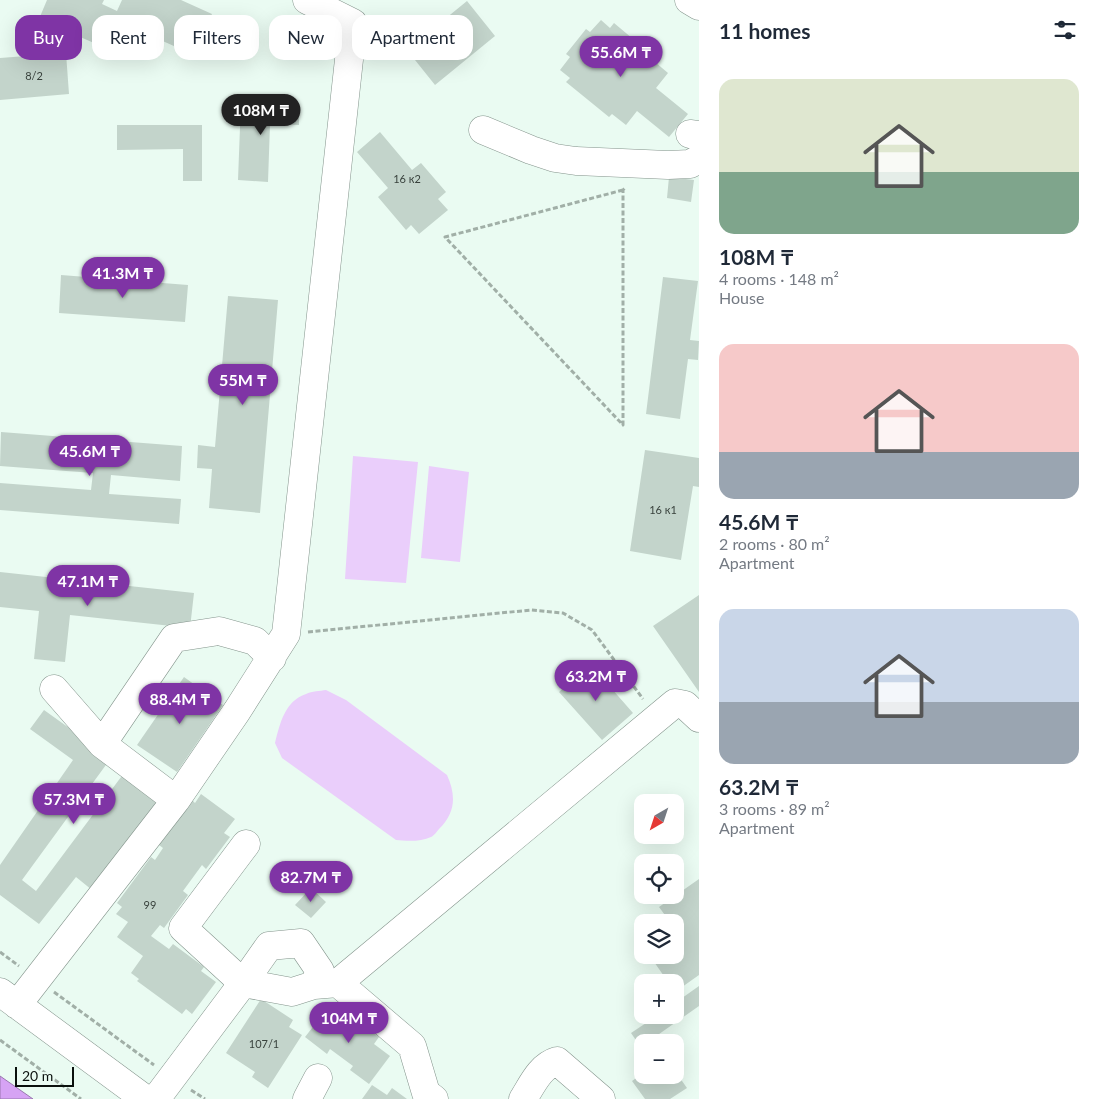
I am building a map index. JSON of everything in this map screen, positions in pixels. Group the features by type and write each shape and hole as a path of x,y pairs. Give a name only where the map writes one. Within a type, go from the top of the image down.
{"street":[{"path":"145,1099 9,998 37,979 176,800 272,658 286,634 353,24 307,0"},
{"path":"689,0 699,6"},
{"path":"483,130 531,150 555,158 576,161 690,164 696,143"},
{"path":"102,744 174,638 219,631 255,640 272,658"},
{"path":"54,689 102,744 176,800"},
{"path":"246,844 183,928 243,983 292,992 326,984 675,703 685,705 699,718"},
{"path":"156,1099 243,983 268,946 301,943 320,971 326,984 412,1046 426,1093 434,1099"},
{"path":"523,1099 540,1072 549,1064 557,1061 601,1099"}],"path":[{"path":"623,190 623,425 445,237 623,190 654,164"},
{"path":"286,634 531,610 563,613 592,630 657,718"},
{"path":"0,952 205,1099"},
{"path":"0,1040 81,1099"}],"shaded area":[{"path":"353,456 418,462 406,583 345,579"},
{"path":"429,466 469,472 460,562 421,558"},
{"path":"326,690 346,700 447,775 452,789 453,803 445,823 432,836 427,839 409,841 396,840 282,758 275,743 281,721 288,707 299,697"},
{"path":"0,1076 33,1099 0,1099"}],"building":[{"path":"47,0 104,0 102,4 117,11 122,0 181,0 212,14 174,15 174,46 164,42 164,15 92,15 92,42 82,38 82,15 41,15"},
{"path":"467,1 495,36 473,54 473,15 450,15"},
{"path":"601,20 610,28 614,23 657,59 655,62 668,73 656,88 688,114 669,137 637,111 626,125 612,114 609,117 566,82 570,78 560,70 570,57 566,54 586,29 590,32"},
{"path":"15,57 15,60 67,60 69,94 0,100 0,58"},
{"path":"415,60 466,60 435,85"},
{"path":"241,101 299,103 299,125 270,124 268,182 238,180"},
{"path":"117,125 202,125 202,181 183,181 183,149 117,150"},
{"path":"380,132 412,170 421,163 446,192 438,199 448,210 419,234 411,225 406,230 378,197 388,188 357,152"},
{"path":"669,177 694,180 691,202 667,198"},
{"path":"61,275 188,285 185,322 59,313"},
{"path":"663,277 698,281 690,340 699,341 698,360 688,359 680,419 646,414"},
{"path":"228,296 278,300 260,513 209,508 212,469 197,468 198,445 215,447"},
{"path":"1,432 182,446 180,481 111,475 109,494 181,499 179,524 0,510 0,483 91,490 93,473 0,466"},
{"path":"645,450 699,458 699,487 693,486 681,560 630,551"},
{"path":"0,572 194,593 190,628 70,615 65,662 34,659 39,611 0,607"},
{"path":"699,595 699,692 653,626"},
{"path":"590,664 633,713 602,740 559,692"},
{"path":"184,677 223,705 177,772 137,745"},
{"path":"44,710 111,758 22,880 36,891 127,769 161,796 92,890 76,877 39,924 0,895 0,865 73,760 30,729"},
{"path":"201,794 235,819 224,833 230,837 206,869 202,865 183,891 188,895 164,928 160,925 151,936 169,949 173,944 204,967 201,971 216,982 192,1014 186,1009 182,1014 137,981 139,979 131,973 143,956 117,937 128,922 116,914 122,907 117,903 151,857 155,860 163,848 159,845 192,800 195,803"},
{"path":"699,879 699,975 684,986 684,974 662,974 656,964 684,964 684,914 664,914 659,907 663,904 684,904 684,890"},
{"path":"311,888 326,902 311,918 295,905"},
{"path":"699,986 699,1006 684,1017 684,997"},
{"path":"261,999 293,1020 289,1027 302,1035 268,1088 252,1077 255,1072 226,1053"},
{"path":"327,1009 340,1019 345,1012 379,1037 374,1044 390,1056 369,1084 350,1070 353,1066 330,1049 327,1054 305,1037"},
{"path":"644,1024 673,1024 659,1034 634,1034 634,1037 631,1033"},
{"path":"634,1084 684,1084 687,1088 670,1099 645,1099"},
{"path":"372,1085 387,1095 392,1088 407,1099 362,1099"}]}
